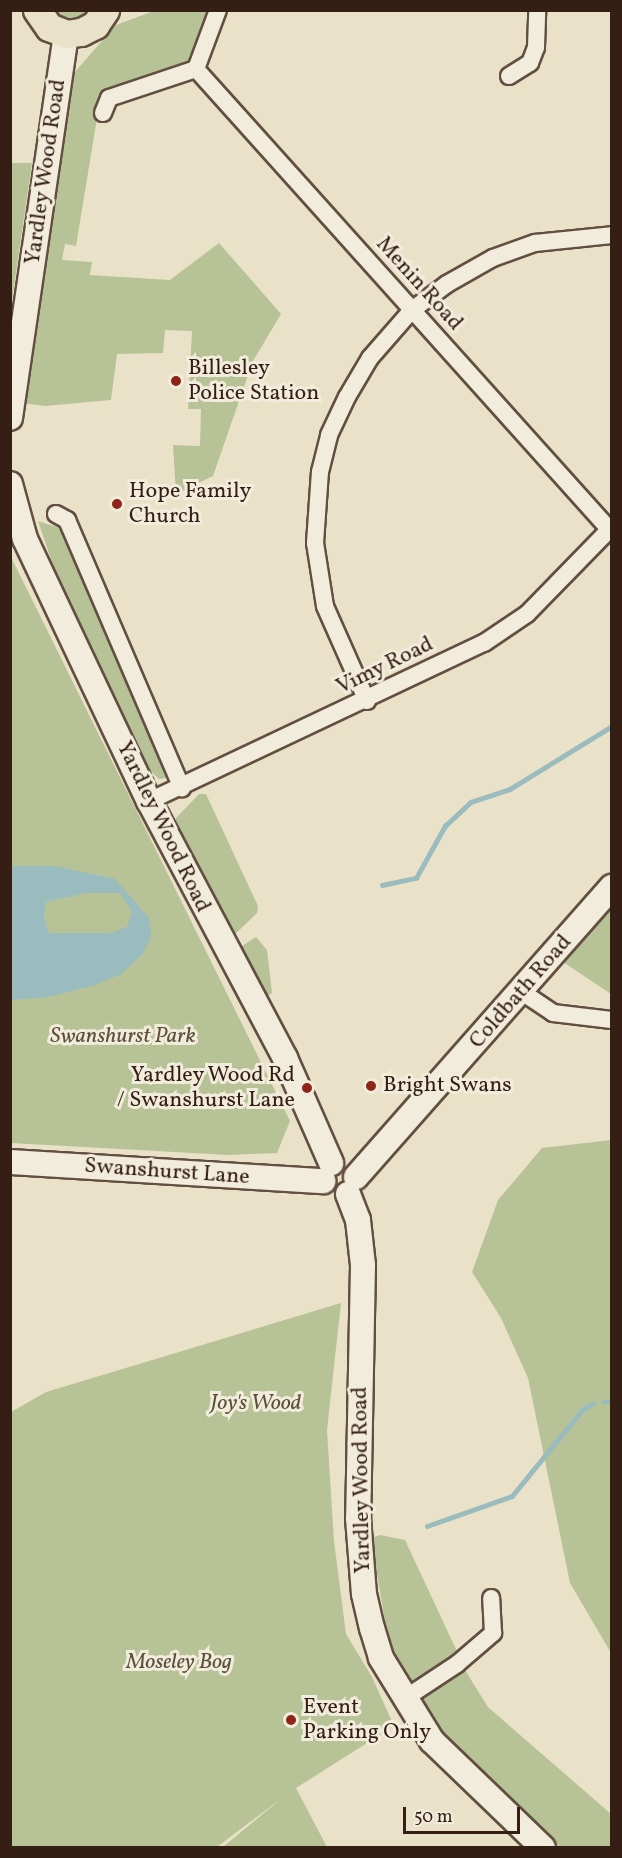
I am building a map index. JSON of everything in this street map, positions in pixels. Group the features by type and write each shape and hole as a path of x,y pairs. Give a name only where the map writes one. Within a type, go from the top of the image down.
{"main road":[{"path":"36,11 49,27 66,34 81,32 95,25 105,10"}],"street":[{"path":"104,113 109,98 196,69 218,10"},
{"path":"509,76 530,63 536,47 537,10"},
{"name":"Yardley Wood Road","path":"10,418 66,34"},
{"name":"Menin Road","path":"196,69 610,528"},
{"path":"367,701 325,606 315,543 316,508 329,435 346,397 370,357 412,310 447,284 493,258 535,243 612,235"},
{"name":"Yardley Wood Road","path":"10,484 25,539 149,801 285,1058 327,1172"},
{"name":"Yardley Wood Road","path":"56,514 67,520 182,788"},
{"name":"Vimy Road","path":"149,801 182,788 367,701 484,643 527,614 610,528"},
{"name":"Coldbath Road","path":"352,1186 612,887"},
{"path":"522,992 553,1013 612,1020"},
{"name":"Swanshurst Lane","path":"10,1162 327,1172"},
{"path":"327,1172 349,1163 352,1186"},
{"name":"Yardley Wood Road","path":"352,1186 363,1265 358,1461 364,1594 381,1658 404,1699 432,1741 543,1848"},
{"path":"404,1699 457,1664 493,1633 491,1598"}],"green space":[{"path":"46,11 93,11 73,24"},
{"path":"207,11 189,64 101,94 76,246 65,244 62,260 92,262 90,275 170,280 219,243 281,314 253,361 213,476 176,494 173,445 200,446 201,409 188,409 192,331 165,330 163,353 117,354 111,400 45,406 22,403 74,73 116,25 151,12"},
{"path":"10,163 32,163 11,307"},
{"path":"38,521 57,527 73,542 171,769 167,778 159,779 145,766 65,600"},
{"name":"Swanshurst Park","path":"10,555 290,1121 277,1153 228,1155 11,1143"},
{"path":"199,794 206,794 258,906 257,913 229,940 175,833 176,818"},
{"path":"611,901 611,994 563,962"},
{"path":"256,937 267,950 272,993 260,1001 234,951"},
{"path":"612,1140 611,1653 570,1583 528,1378 501,1318 472,1272 498,1200 542,1148"},
{"name":"Moseley Bog","path":"341,1303 327,1430 334,1541 346,1634 372,1677 394,1726 296,1788 327,1847 223,1847 282,1798 217,1847 11,1847 11,1412 46,1392"},
{"path":"380,1535 405,1540 468,1675 488,1707 611,1814 611,1847 560,1847 429,1718 390,1652 371,1538"}],"water":[{"path":"10,866 55,866 115,879 149,918 151,936 143,954 121,974 95,985 48,997 11,1000","holes":["86,893 120,893 132,912 127,927 111,933 49,933 44,916 46,902"]}],"waterway":[{"path":"382,885 416,878 445,826 471,802 510,789 612,726"},
{"path":"603,1402 612,1402"},
{"path":"427,1526 512,1496 583,1409 593,1404"}],"place":[{"name":"Billesley Police Station","path":"176,381"},
{"name":"Hope Family Church","path":"117,504"},
{"name":"Bright Swans","path":"371,1086"},
{"name":"Yardley Wood Rd / Swanshurst Lane","path":"307,1088"},
{"name":"Event Parking Only","path":"291,1720"}],"park label":[{"name":"Joy's Wood","path":"256,1404"}]}
